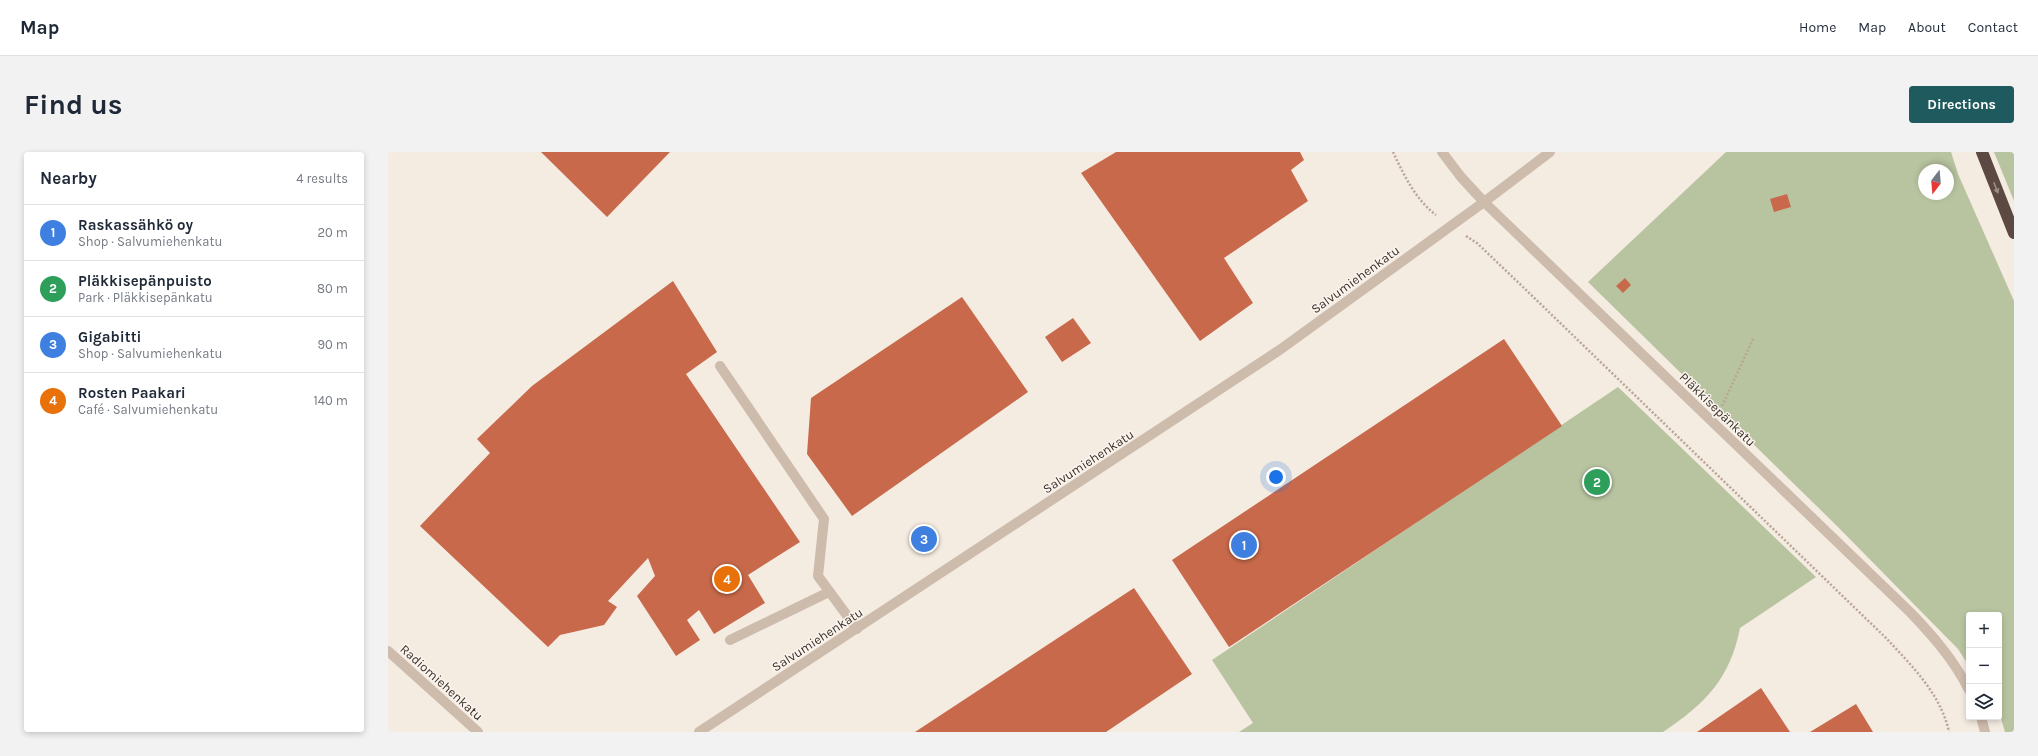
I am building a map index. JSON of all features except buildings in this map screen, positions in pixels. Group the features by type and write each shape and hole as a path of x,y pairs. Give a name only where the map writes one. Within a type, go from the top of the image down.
{"highway":[{"path":"1982,152 2014,233"}],"street":[{"name":"Pläkkisepänkatu","path":"1442,152 1461,177 1484,202 1910,612 1935,639 1957,669 1966,685"},
{"name":"Salvumiehenkatu","path":"699,732 1280,349 1484,202 1550,152"},
{"path":"720,366 824,519 818,576 857,628"},
{"path":"730,640 829,592"},
{"name":"Radiomiehenkatu","path":"388,651 478,732"},
{"path":"1982,720 1985,732"}],"path":[{"path":"1393,152 1405,177 1426,208"},
{"path":"1476,243 1886,638 1918,672 1934,696 1947,722 1949,732"},
{"path":"1710,420 1719,411 1754,337"}],"green space":[{"path":"1726,152 1951,152 1958,174 2014,301 2014,732 2005,732 2001,720 2002,612 1966,612 1966,661 1958,649 1837,526 1588,282"},
{"path":"1994,152 2014,152 2014,201"},
{"path":"1618,387 1816,577 1740,628 1736,646 1730,662 1722,676 1714,689 1691,711 1663,732 1239,732 1253,723 1212,660"}],"place":[{"name":"Pläkkisepänpuisto","path":"1597,482"},
{"name":"Gigabitti","path":"924,539"},
{"name":"Raskassähkö oy","path":"1244,545"},
{"name":"Rosten Paakari","path":"727,579"}]}
